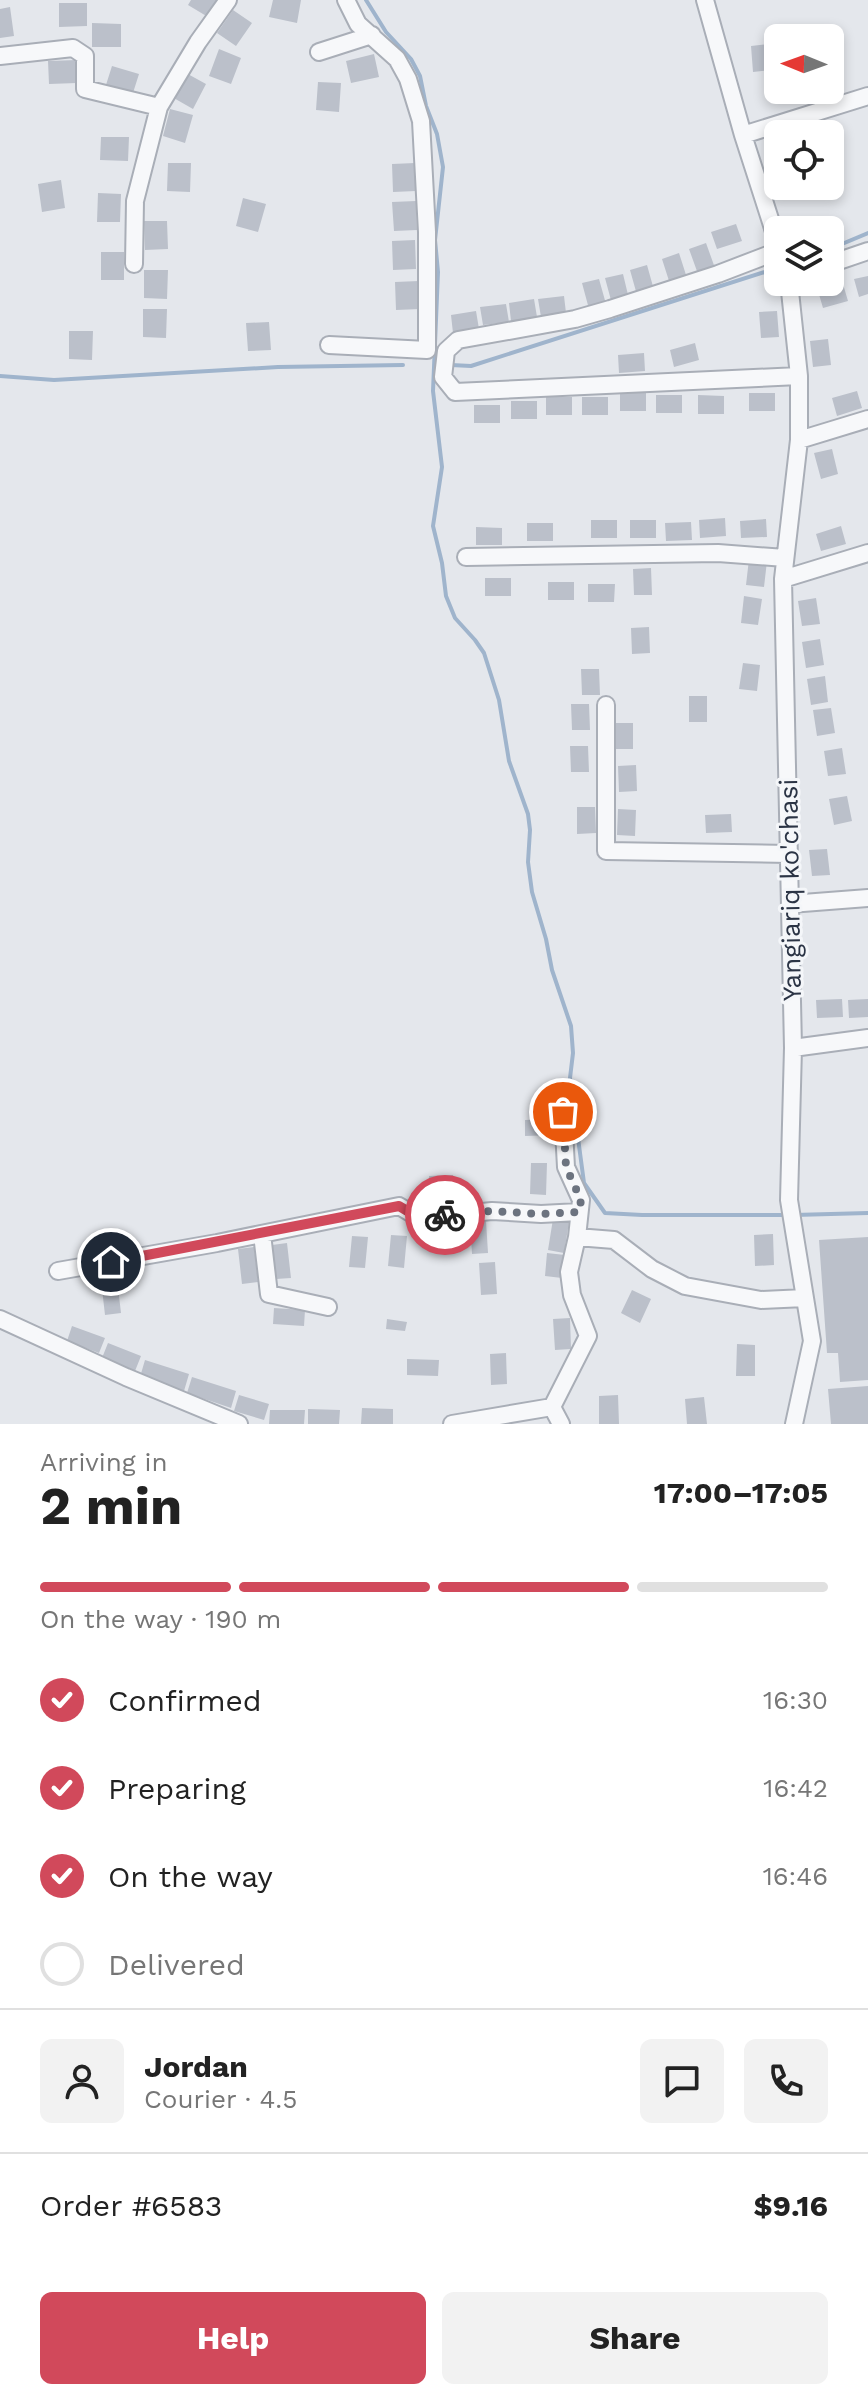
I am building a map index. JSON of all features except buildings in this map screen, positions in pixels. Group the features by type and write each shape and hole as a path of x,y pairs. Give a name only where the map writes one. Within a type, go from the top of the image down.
{"street":[{"path":"134,264 135,201 159,107 198,42 228,0"},
{"path":"329,345 427,350 427,232 421,121 408,79 397,59 358,24 346,0"},
{"path":"705,0 769,216"},
{"path":"319,52 372,35"},
{"path":"0,56 73,48 85,56 85,89 159,107"},
{"path":"743,135 868,96"},
{"path":"844,259 868,251"},
{"path":"764,256 575,319 458,340 446,351 443,377 455,392 799,376"},
{"name":"Yangiariq ko'chasi","path":"790,296 799,376 799,440 783,579 793,1048 789,1200 812,1341 794,1424"},
{"path":"799,440 868,419"},
{"path":"466,557 718,553 785,558"},
{"path":"783,579 868,553"},
{"path":"606,705 606,851 789,854"},
{"path":"790,904 868,898"},
{"path":"793,1048 868,1038"},
{"path":"552,1407 588,1336 572,1295 569,1272 581,1200 566,1167 563,1112"},
{"path":"58,1271 399,1206 419,1218 492,1211 541,1214 579,1212"},
{"path":"262,1234 269,1294 328,1307"},
{"path":"577,1237 614,1240 652,1269 685,1286 761,1300 805,1298"},
{"path":"0,1319 126,1377 239,1424"},
{"path":"452,1424 552,1407"},
{"path":"552,1407 561,1424"}],"waterway":[{"path":"366,0 386,32 411,59 420,76 426,106 437,134 443,167 435,240 438,272 433,391 442,467 433,526 446,596 455,618 484,653 499,700 509,761 528,814 528,862 532,892 552,970 571,1026 573,1053 570,1078 584,1183 605,1213 786,1215"},
{"path":"844,243 868,233"},
{"path":"451,365 471,366 764,272"},
{"path":"0,376 54,380 278,367 403,365"},
{"path":"794,1215 868,1213"}],"way so far":[{"path":"445,1215 492,1211 541,1214 579,1212 581,1200 566,1167 563,1112"}],"route":[{"path":"111,1262 399,1206 419,1218 445,1215"}]}
